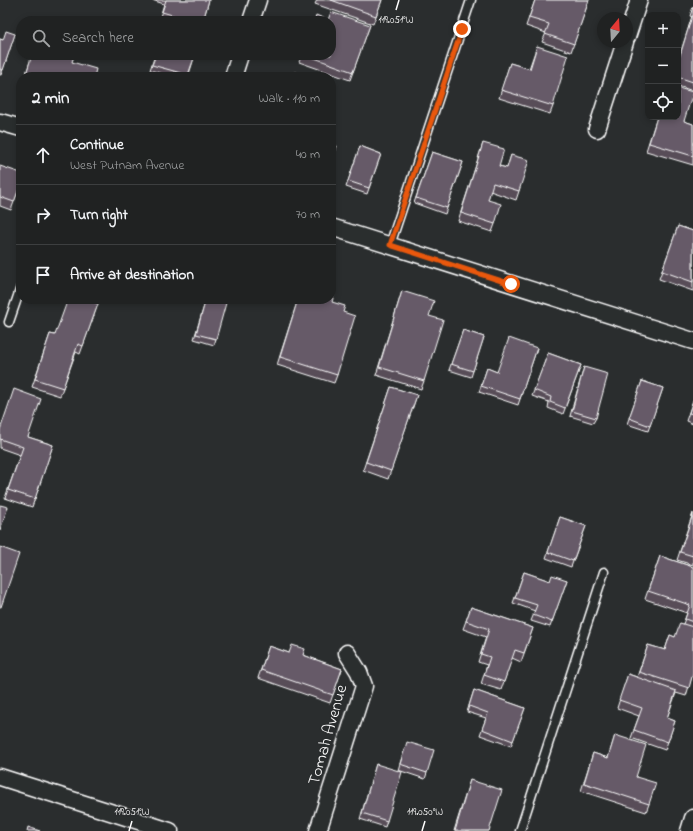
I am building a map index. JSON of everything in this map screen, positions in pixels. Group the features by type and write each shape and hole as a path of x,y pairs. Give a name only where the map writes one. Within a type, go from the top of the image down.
{"street":[{"path":"253,16 258,0"},
{"path":"633,18 639,0"},
{"path":"597,129 623,48"},
{"path":"235,72 238,60"},
{"path":"0,122 16,127"},
{"path":"336,229 693,341"},
{"name":"Tomah Avenue","path":"318,831 364,686 359,672 347,653"},
{"path":"0,777 170,831"},
{"path":"689,831 693,818"}],"lane":[{"path":"390,245 471,0"},
{"path":"9,322 16,302"},
{"path":"520,831 604,572"}],"building":[{"path":"166,0 209,0 204,16 176,16 162,12"},
{"path":"331,0 382,0 376,16"},
{"path":"535,0 589,0 574,44 545,34 549,24 529,18"},
{"path":"331,12 370,25 353,72 320,60 336,60 336,16 330,16"},
{"path":"693,16 693,82 681,78 681,52"},
{"path":"6,31 15,34 3,70 0,69 0,39 3,40"},
{"path":"537,46 568,56 553,106 501,90 510,63 530,69"},
{"path":"30,60 73,60 72,62 96,69 95,72 27,72"},
{"path":"154,60 193,60 189,72 177,72 152,65"},
{"path":"681,89 693,92 684,121 693,124 693,156 649,143 656,120 681,120"},
{"path":"483,143 504,149 499,166 507,168 511,155 529,160 519,191 493,183 488,200 501,204 495,224 461,213"},
{"path":"360,146 381,154 369,188 348,181"},
{"path":"432,152 463,162 447,208 416,198"},
{"path":"0,166 16,171 16,197 14,202 0,197"},
{"path":"678,226 693,231 693,282 662,271"},
{"path":"402,291 434,301 429,316 443,320 424,381 379,367"},
{"path":"336,303 345,306 343,312 355,316 337,375 280,357 296,304"},
{"path":"66,304 98,304 83,346 78,344 63,388 35,379 50,334 55,335"},
{"path":"205,304 226,304 216,339 196,334"},
{"path":"463,330 484,337 473,371 451,364"},
{"path":"509,338 537,348 520,399 481,386 487,368 497,372"},
{"path":"548,353 581,365 565,408 550,402 551,397 534,390"},
{"path":"584,367 608,374 596,418 572,411"},
{"path":"642,381 663,388 650,426 629,418"},
{"path":"391,387 417,395 391,471 366,462"},
{"path":"14,389 41,399 28,437 53,445 35,499 8,490 23,447 0,439 0,430"},
{"path":"693,401 693,414 689,413"},
{"path":"0,505 8,507 0,530"},
{"path":"693,514 693,556 680,552"},
{"path":"560,517 586,526 573,561 548,552"},
{"path":"0,547 19,554 1,607 0,607"},
{"path":"660,556 693,567 693,622 685,619 690,605 648,591"},
{"path":"524,572 550,581 552,575 567,580 552,622 533,615 537,605 515,598"},
{"path":"471,607 533,628 524,653 515,650 504,682 484,675 490,657 481,654 489,629 466,621"},
{"path":"680,623 693,627 693,673 689,688 639,672 648,645 665,650 670,635 675,637"},
{"path":"292,645 305,649 303,655 342,669 333,695 261,670 269,646 289,653"},
{"path":"628,674 676,691 667,718 675,721 668,742 634,730 642,708 619,700"},
{"path":"474,690 525,708 513,741 482,729 488,713 469,706"},
{"path":"615,735 646,745 636,777 656,783 649,804 584,783 593,753 608,758"},
{"path":"407,742 434,750 427,773 400,764"},
{"path":"376,764 402,772 387,821 362,813"},
{"path":"470,780 502,790 489,831 455,831"},
{"path":"28,827 40,831 27,831"}],"route":[{"path":"462,29 390,245 511,284"}]}
